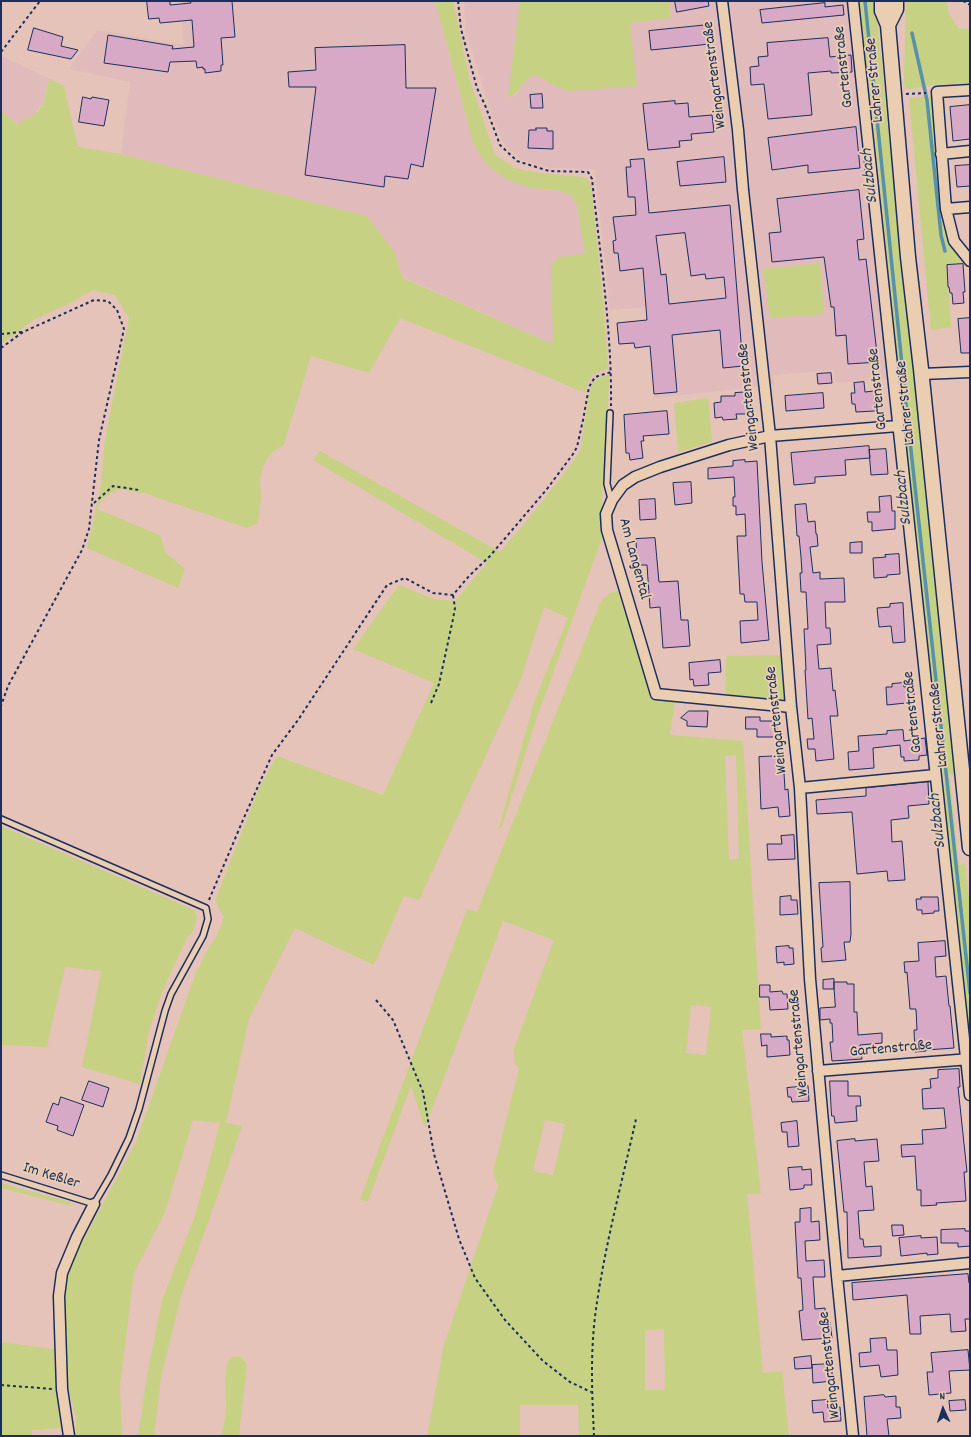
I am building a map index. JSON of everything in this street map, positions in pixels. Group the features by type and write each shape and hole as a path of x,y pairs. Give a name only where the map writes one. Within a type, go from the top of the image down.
{"street":[{"name":"Weingartenstraße","path":"722,1 738,130 742,182 770,436 791,707 800,788 810,979 836,1276 853,1436"},
{"name":"Gartenstraße","path":"853,1 968,1059 970,1095"},
{"name":"Lahrer Straße","path":"882,1 882,11 888,25 908,257 966,767 970,848"},
{"name":"Lahrer Straße","path":"888,25 896,9 896,1"},
{"path":"970,90 937,92 946,209 954,241 970,261"},
{"path":"941,154 970,151"},
{"path":"946,209 970,207"},
{"path":"922,374 970,372"},
{"name":"Am Langental","path":"791,707 656,694 608,530 606,514 612,500 623,485 635,478 660,467 729,445 770,436 898,426"},
{"name":"Gartenstraße","path":"800,788 936,775"},
{"name":"Gartenstraße","path":"818,1071 968,1059"},
{"path":"69,1436 62,1389 59,1296 62,1274 94,1204"},
{"path":"836,1276 970,1263"}],"lane":[{"path":"610,413 606,484 612,500"},
{"path":"1,819 206,908 208,919 203,936 171,994 139,1109 129,1138 111,1175 94,1204"},
{"name":"Im Keßler","path":"1,1175 94,1204"}],"path":[{"path":"1,52 40,1"},
{"path":"458,1 461,29 477,88 500,145 517,161 549,171 588,172 592,179 607,317 611,372 610,413"},
{"path":"963,1 970,5"},
{"path":"906,94 930,93"},
{"path":"1,348 23,332 94,300 108,301 118,310 124,329 99,440 89,529 82,550 8,686 1,706"},
{"path":"1,334 23,332"},
{"path":"431,703 439,684 453,619 455,608 453,595 469,576 490,556 547,489 573,454 577,447 586,397 591,382 595,377 611,372"},
{"path":"93,504 113,486 139,490"},
{"path":"206,908 242,820 272,755 298,720 387,585 405,578 433,593 453,595"},
{"path":"376,1000 393,1020 423,1092 434,1154 458,1239 475,1278 505,1320 543,1361 570,1382 591,1392"},
{"path":"594,1436 591,1392 596,1310 608,1243 636,1119"},
{"path":"1,1385 62,1389"}],"shaded area":[{"path":"181,1 435,1 473,142 531,188 558,190 571,195 577,205 585,255 559,257 553,344 403,277 394,251 367,216 121,154 130,82 69,69 97,30 184,45"},
{"path":"464,1 520,1 509,97 516,95 527,78 536,75 555,86 629,23 671,18 669,1 846,1 888,379 836,383 834,370 773,375 774,385 655,398 646,307 610,310 595,169 550,168 521,160 504,144 492,116 466,32"},
{"path":"1,56 50,79 46,88 44,102 32,117 18,124 1,111"}],"green space":[{"path":"435,1 453,1 469,77 495,155 515,168 538,173 583,177 589,181 592,192 608,368 598,372 590,379 585,393 400,318 369,373 311,356 284,444 271,453 263,466 260,480 261,497 258,523 247,528 144,493 118,489 103,498 97,509 160,535 166,553 185,569 178,588 87,548 100,491 105,439 129,318 115,295 92,290 72,302 35,319 1,344 1,111 17,124 37,112 44,101 50,79 64,86 78,147 121,154 367,216 394,251 403,278 553,344 551,265 559,257 585,254 577,205 571,195 558,190 531,188 508,180 489,167 481,157 473,142"},
{"path":"520,1 669,1 671,18 630,23 637,86 569,91 555,86 536,75 527,80 517,92 508,97"},
{"path":"859,1 875,1 955,774 942,776 918,559 875,138"},
{"path":"906,1 947,1 948,12 959,29 970,28 970,83 930,85 910,89 905,88"},
{"path":"933,96 953,248 963,264 947,265 951,327 931,330 909,98"},
{"path":"820,263 824,314 770,318 763,269"},
{"path":"609,375 600,527 602,538 537,717 502,826 498,831 534,702 568,618 544,607 521,679 419,900 404,896 374,965 295,928 249,1019 226,1123 242,1126 181,1296 161,1377 154,1436 138,1436 147,1376 162,1300 195,1216 220,1123 193,1120 165,1212 134,1273 120,1386 122,1436 76,1436 76,1418 68,1387 63,1352 65,1287 69,1267 136,1142 195,975 210,945 216,938 224,917 215,901 259,788 277,756 383,795 434,683 353,649 399,585 434,599 455,601 487,563 313,460 320,451 500,552 525,523 580,451 592,383 602,376"},
{"path":"708,398 712,442 678,452 674,403"},
{"path":"618,591 653,698 675,702 670,735 743,741 761,1029 742,1030 761,1194 747,1194 763,1373 782,1371 789,1436 579,1436 578,1405 520,1405 520,1436 427,1436 444,1345 498,1186 493,1172 519,1068 515,1064 514,1049 554,940 503,921 425,1128 411,1086 368,1201 360,1200 467,909 477,912 601,601 610,593","holes":["736,755 739,859 729,860 725,756","691,1005 711,1007 706,1055 686,1053","545,1120 565,1124 553,1175 533,1171","664,1329 665,1390 645,1390 645,1330"]},
{"path":"781,655 784,702 725,695 726,656"},
{"path":"950,778 959,865 965,864 970,906 970,1042 942,780"},
{"path":"1,826 194,910 197,917 194,930 187,938 162,992 149,1031 140,1084 82,1067 101,971 65,967 47,1047 1,1045"},
{"path":"1,1183 70,1202 71,1206 1,1188"},
{"path":"1,1342 54,1349 55,1380 61,1428 32,1430 32,1436 1,1436"},
{"path":"240,1356 247,1364 239,1436 221,1436 226,1412 226,1368 231,1357"}],"building":[{"path":"147,1 170,1 170,5 191,3 190,1 232,1 235,37 221,38 223,65 221,65 221,71 205,73 205,69 203,69 203,67 197,68 196,61 170,62 168,72 104,63 108,35 173,46 172,49 194,47 192,20 160,23 159,18 149,19"},
{"path":"675,1 708,1 709,6 677,12"},
{"path":"825,3 825,7 843,5 844,15 762,23 760,10"},
{"path":"708,25 710,44 651,50 649,31"},
{"path":"34,28 63,37 61,46 78,50 71,59 28,50"},
{"path":"828,38 830,57 851,55 852,72 831,73 831,71 808,73 812,115 768,119 764,84 751,85 750,67 759,66 758,57 768,56 767,43"},
{"path":"405,45 406,88 436,88 423,167 411,164 408,179 385,176 384,187 305,175 316,87 289,87 288,72 316,70 315,48"},
{"path":"542,94 543,108 531,108 530,95"},
{"path":"83,97 109,100 104,126 79,122"},
{"path":"675,101 675,104 688,103 689,117 712,115 714,132 691,134 692,140 679,141 680,147 648,150 643,104"},
{"path":"970,105 970,139 953,141 950,107"},
{"path":"856,127 860,168 808,173 808,165 772,170 768,138"},
{"path":"536,128 547,128 547,131 553,131 553,149 528,148 529,130 536,130"},
{"path":"724,157 726,182 680,186 677,162"},
{"path":"644,159 649,213 730,205 743,366 723,368 720,330 672,335 677,392 654,394 650,346 635,348 634,343 619,344 617,323 647,320 643,268 620,271 618,253 614,253 613,241 616,240 613,217 636,215 635,197 628,197 626,167 631,167 630,160","holes":["685,233 691,276 705,274 706,279 724,277 726,298 669,304 666,274 661,275 656,236"]},
{"path":"970,165 970,186 957,187 955,166"},
{"path":"859,190 864,239 857,240 859,260 866,259 878,362 848,364 846,335 836,336 834,307 831,307 824,257 772,262 769,233 781,232 777,199"},
{"path":"963,264 965,292 963,292 964,303 953,304 952,293 950,293 948,287 947,265"},
{"path":"970,318 970,353 961,353 958,319"},
{"path":"831,373 832,383 818,384 817,374"},
{"path":"864,382 865,392 874,391 875,411 856,412 855,404 852,404 851,393 855,393 854,383"},
{"path":"750,392 751,410 748,414 736,414 737,419 723,420 722,417 715,418 714,403 721,402 721,396 735,396 735,393"},
{"path":"823,393 824,408 786,411 785,396"},
{"path":"667,411 669,434 643,436 644,441 641,441 643,458 630,460 629,453 626,453 624,415"},
{"path":"869,446 870,458 845,460 846,475 815,477 815,483 794,485 791,453"},
{"path":"886,449 888,474 871,475 869,450"},
{"path":"745,460 745,462 757,461 762,562 769,640 741,643 740,621 758,620 757,602 745,602 744,594 740,594 737,536 746,536 745,514 736,515 736,506 733,506 733,497 735,497 734,477 708,479 708,468 733,466 733,461"},
{"path":"691,482 692,503 675,505 673,483"},
{"path":"891,496 892,511 895,511 895,529 872,531 872,522 868,522 867,512 880,512 879,497"},
{"path":"655,499 656,519 640,520 639,500"},
{"path":"806,504 808,522 815,521 817,534 818,546 810,547 813,573 820,572 820,579 844,578 845,602 825,602 826,628 830,628 831,644 817,645 819,669 831,668 833,691 835,690 838,716 830,716 834,759 816,761 815,749 808,749 807,739 814,739 812,718 808,719 804,629 808,629 806,592 801,592 801,557 799,536 797,536 795,505"},
{"path":"655,538 659,582 678,581 681,620 688,620 690,646 663,648 660,607 650,608 647,565 637,565 636,539"},
{"path":"862,542 862,553 850,553 850,543"},
{"path":"899,554 900,574 874,578 873,558"},
{"path":"903,603 905,642 893,643 891,626 879,627 877,608 890,607 890,604"},
{"path":"720,660 721,672 708,673 709,685 694,686 693,679 690,680 689,663"},
{"path":"903,683 904,687 913,686 915,702 887,705 886,687 892,687 892,684"},
{"path":"689,711 708,711 707,727 687,726 687,721 681,718"},
{"path":"746,717 760,717 760,721 777,721 777,737 757,737 757,729 746,729"},
{"path":"903,730 904,741 925,738 927,755 919,756 919,760 904,761 904,757 901,757 900,745 873,748 874,768 849,770 848,752 859,751 858,736 887,734 887,731"},
{"path":"783,756 785,790 788,789 790,816 779,817 778,807 761,809 759,757"},
{"path":"928,782 929,804 908,806 909,818 891,820 892,842 902,841 905,880 888,881 887,871 857,874 852,812 817,814 816,800 866,796 866,788"},
{"path":"794,835 795,859 768,860 767,844 782,844 781,836"},
{"path":"850,882 851,934 850,942 844,942 846,960 822,962 821,948 823,947 819,883"},
{"path":"791,896 791,900 797,900 798,914 780,915 780,897"},
{"path":"921,897 938,897 939,911 922,914 922,910 917,910 916,899 921,899"},
{"path":"945,941 946,956 935,957 936,977 946,976 954,1048 915,1052 914,1030 917,1030 916,1009 910,1009 907,972 905,973 904,962 919,961 918,943"},
{"path":"789,946 789,948 793,948 794,964 784,965 784,962 777,963 776,947"},
{"path":"834,979 834,989 823,989 823,980"},
{"path":"834,982 847,982 847,984 854,984 854,1012 857,1012 858,1035 882,1033 882,1043 860,1045 862,1059 832,1061 830,1042 833,1042 832,1023 830,1023 830,1019 820,1020 820,1008 835,1007"},
{"path":"760,985 770,985 770,992 782,991 783,994 787,994 788,1009 770,1010 769,997 760,997"},
{"path":"761,1034 771,1034 771,1037 787,1036 787,1040 789,1040 790,1055 767,1057 767,1045 762,1046"},
{"path":"959,1069 960,1087 958,1087 967,1172 964,1172 966,1201 936,1203 937,1205 921,1206 921,1190 917,1190 915,1156 902,1157 901,1145 923,1144 922,1130 946,1128 944,1108 923,1109 922,1089 931,1088 930,1079 938,1078 938,1070"},
{"path":"89,1081 109,1088 103,1107 82,1100"},
{"path":"830,1081 848,1081 848,1096 860,1096 861,1106 856,1106 857,1121 835,1123 834,1116 832,1116"},
{"path":"808,1086 809,1101 792,1102 791,1097 788,1097 787,1088"},
{"path":"61,1097 84,1105 73,1136 57,1130 58,1126 46,1122 53,1103 58,1105"},
{"path":"797,1121 799,1146 788,1147 787,1132 782,1132 781,1123"},
{"path":"855,1139 855,1141 877,1139 879,1161 864,1162 866,1187 872,1186 874,1210 858,1211 860,1239 863,1239 864,1247 881,1246 881,1256 848,1258 847,1212 844,1212 837,1141"},
{"path":"802,1167 802,1170 811,1169 812,1185 804,1185 804,1188 790,1190 788,1168"},
{"path":"811,1208 811,1222 819,1221 820,1240 805,1241 806,1261 824,1260 825,1277 813,1277 815,1309 825,1308 826,1322 830,1322 832,1338 802,1340 799,1311 803,1310 801,1278 798,1278 795,1222 800,1222 800,1209"},
{"path":"892,1225 903,1225 904,1235 893,1236"},
{"path":"965,1229 965,1231 970,1231 970,1246 958,1247 958,1243 941,1243 941,1230"},
{"path":"921,1236 921,1238 937,1237 938,1254 927,1255 927,1253 901,1256 899,1238"},
{"path":"968,1274 969,1283 970,1282 970,1319 965,1319 966,1331 951,1332 950,1314 920,1316 921,1334 910,1334 907,1295 853,1300 852,1283"},
{"path":"886,1338 887,1350 897,1350 898,1375 881,1377 879,1365 860,1367 859,1353 871,1352 870,1339"},
{"path":"968,1350 970,1370 949,1371 951,1393 929,1395 927,1372 933,1372 931,1353"},
{"path":"811,1356 812,1368 795,1369 794,1358"},
{"path":"831,1364 833,1381 813,1383 812,1365"},
{"path":"884,1395 885,1397 896,1396 896,1407 900,1407 901,1418 887,1419 889,1436 867,1436 864,1397"},
{"path":"827,1400 828,1408 840,1407 841,1421 824,1422 823,1412 813,1413 812,1401"},
{"path":"965,1400 966,1410 950,1411 949,1401"}],"waterway":[{"name":"Sulzbach","path":"865,1 906,404 970,993"},
{"path":"912,33 927,100 941,235 945,251"}]}
